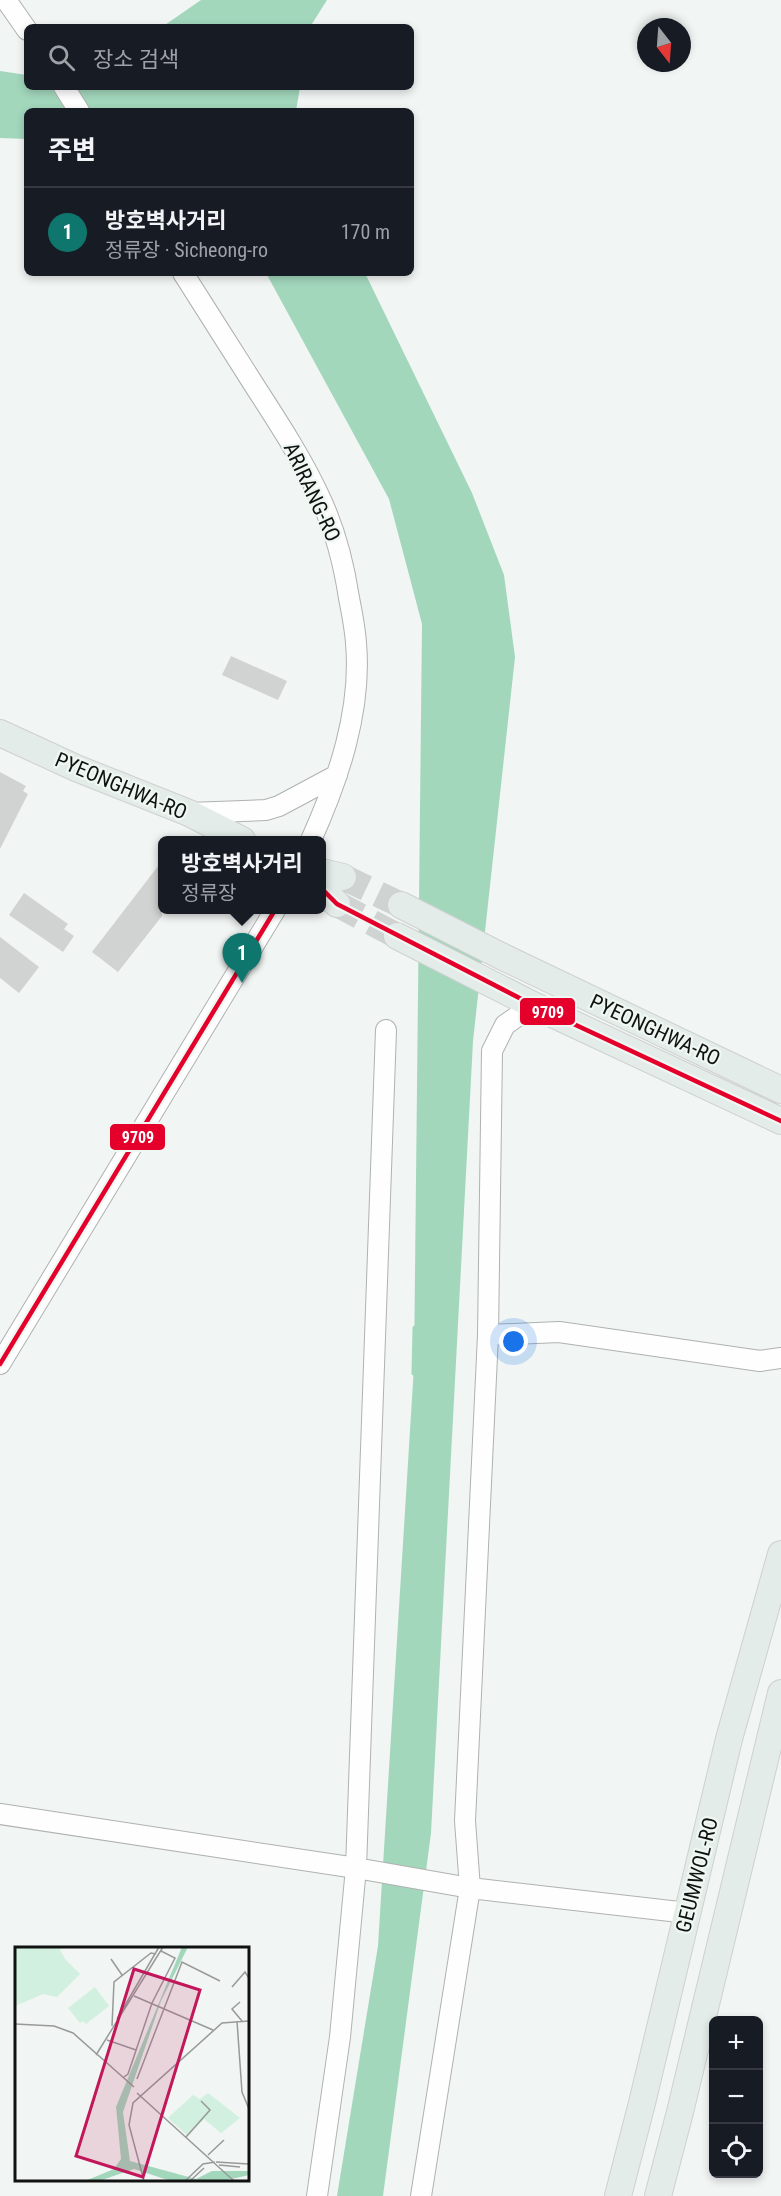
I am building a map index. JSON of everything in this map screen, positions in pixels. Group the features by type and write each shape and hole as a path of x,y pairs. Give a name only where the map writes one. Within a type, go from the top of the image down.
{"main road":[{"name":"PYEONGHWA-RO","path":"0,733 76,768 189,813 234,836"},
{"name":"PYEONGHWA-RO","path":"401,905 499,955 781,1090"},
{"name":"PYEONGHWA-RO","path":"397,936 533,1005 781,1121"},
{"name":"GEUMWOL-RO","path":"618,2196 729,1739 781,1554"},
{"name":"GEUMWOL-RO","path":"658,2196 781,1693"}],"street":[{"path":"6,0 24,26"},
{"path":"66,90 77,108"},
{"name":"ARIRANG-RO","path":"185,276 291,443 322,502 334,531 346,576 356,643 356,676 352,710 337,775 328,803 313,836"},
{"path":"189,813 266,810 279,806 337,775"},
{"path":"0,1364 272,914"},
{"path":"421,2196 465,1887 465,1821 488,1335 492,1051 505,1025 533,1005"},
{"path":"316,2196 340,2037 361,1869 386,1030"},
{"path":"488,1335 559,1332 760,1361 781,1359"},
{"path":"0,1814 465,1887 688,1913"}],"shaded area":[{"path":"201,0 327,0 312,24 166,24"},
{"path":"0,71 24,75 24,90 300,90 296,108 24,108 24,139 0,138"},
{"path":"268,276 366,276 472,493 504,575 515,657 473,1041 431,1833 383,2196 337,2196 378,1946 414,1366 422,624 389,499"}],"building":[{"path":"231,656 287,681 278,700 222,675"},
{"path":"0,772 26,786 23,791 28,794 0,849"},
{"path":"158,866 158,914 162,916 118,972 92,952"},
{"path":"24,893 68,924 64,929 74,936 63,952 9,915"},
{"path":"0,937 39,967 19,993 0,978"}],"waterway":[{"path":"414,1373 415,1328"}],"tunnel":[{"path":"343,877 401,905"},
{"path":"337,904 397,936"}],"transit line":[{"name":"9709","path":"326,893 337,904 533,1005 781,1121"},
{"name":"9709","path":"0,1364 273,914"}],"place":[{"name":"방호벽사거리","path":"242,983"}]}
